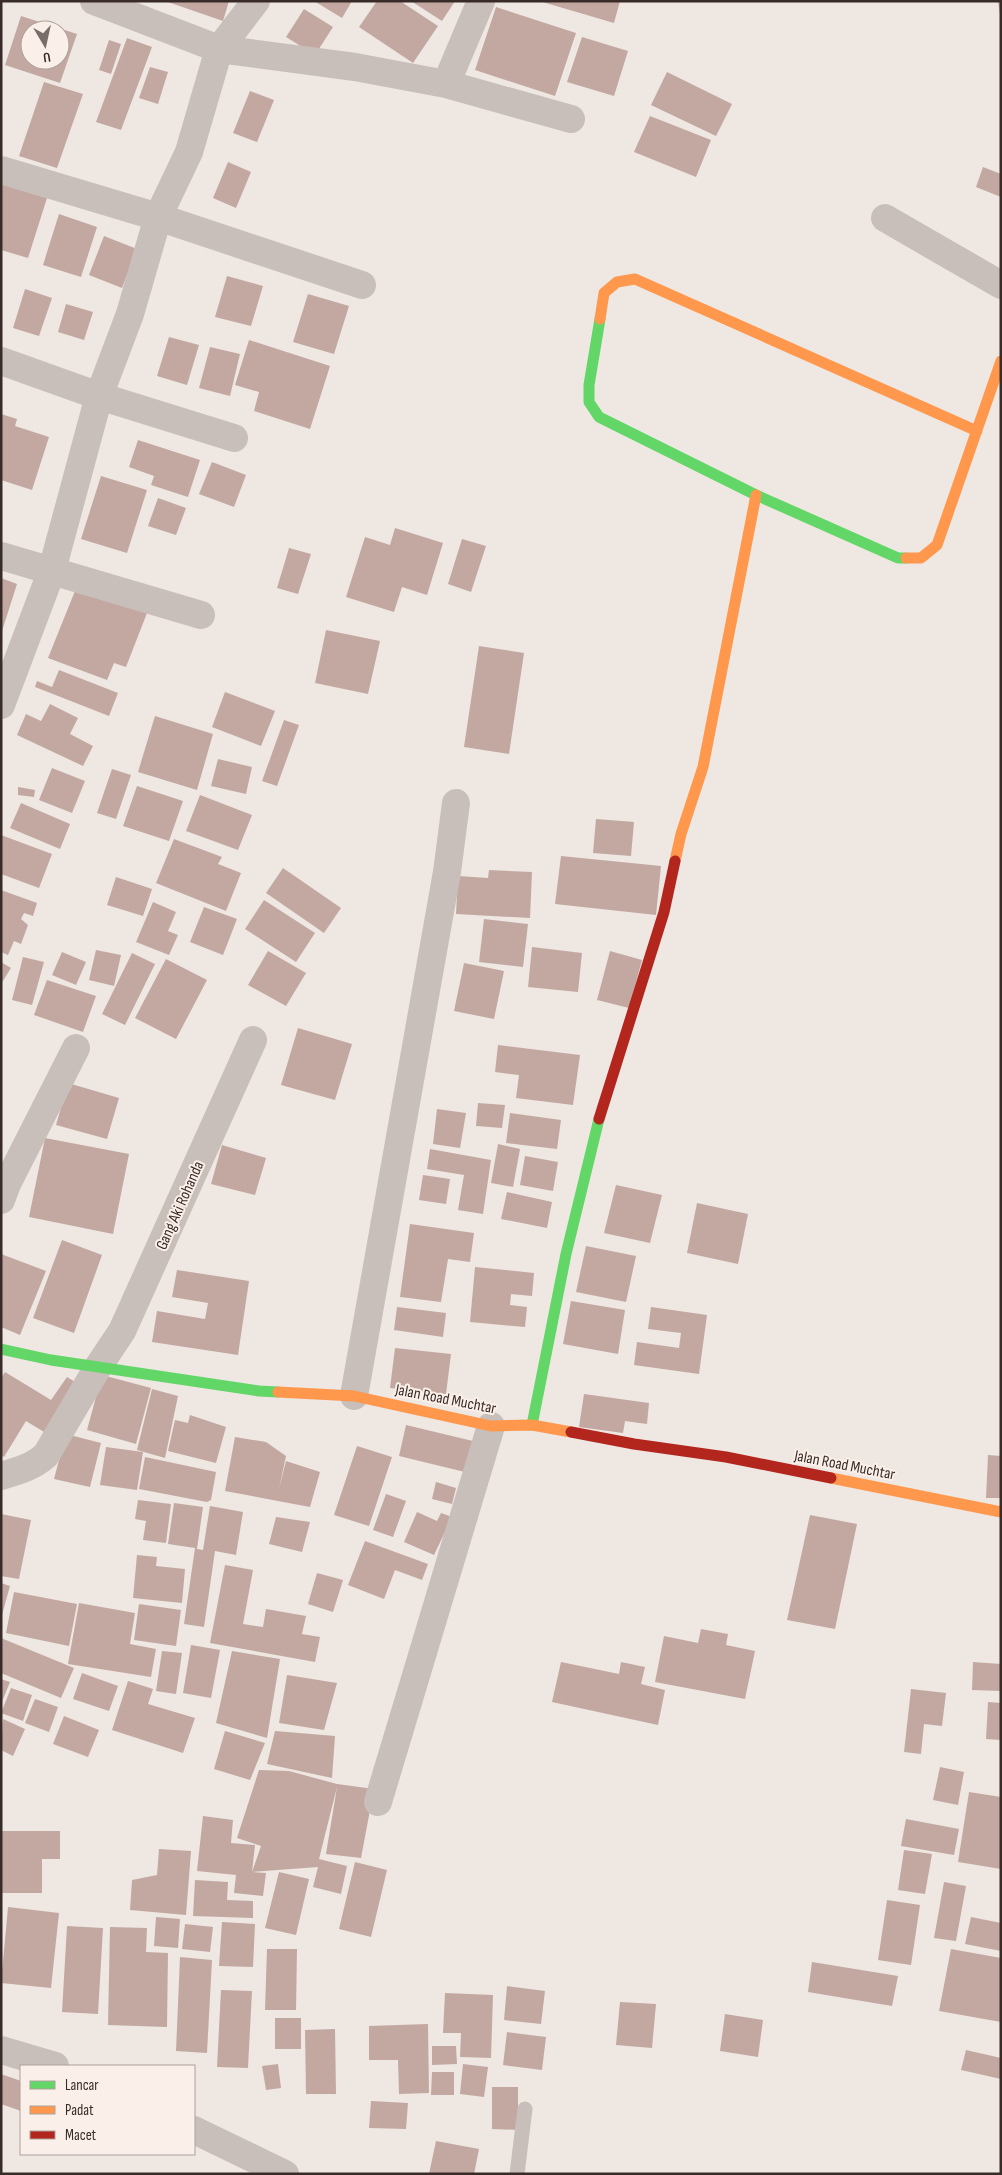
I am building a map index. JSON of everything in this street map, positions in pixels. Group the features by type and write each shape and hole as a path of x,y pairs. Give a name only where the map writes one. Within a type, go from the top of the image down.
{"street":[{"path":"94,1 219,49 355,67 446,84 571,118"},
{"path":"1,705 52,570 99,396 130,314 158,216 189,152 219,49 256,1"},
{"path":"446,84 481,1"},
{"path":"1,170 158,216 362,285"},
{"path":"886,218 1001,285"},
{"path":"977,431 635,279 617,282 604,293 589,385 589,402 599,417 756,495 898,558 921,558 937,545 977,431 1001,361"},
{"path":"1,361 99,396 234,438"},
{"path":"532,1425 566,1254 602,1108 664,912 681,834 703,766 756,495"},
{"path":"1,556 201,615"},
{"path":"354,1396 447,872 456,803"},
{"name":"Gang Aki Rohanda","path":"1,1476 26,1468 46,1455 98,1367 122,1331 253,1040"},
{"path":"1,1200 7,1184 76,1048"},
{"name":"Jalan Road Muchtar","path":"1,1349 98,1367 119,1368 259,1391 354,1396 491,1426 532,1425 634,1444 726,1457 1001,1512"},
{"path":"378,1802 491,1426"},
{"path":"1,2050 52,2065"},
{"path":"195,2130 285,2174"}],"lane":[{"path":"517,2174 525,2110"}],"building":[{"path":"165,1 229,1 223,21"},
{"path":"314,1 352,1 342,18"},
{"path":"377,1 400,1 438,26 413,63 359,27"},
{"path":"411,1 455,1 442,21"},
{"path":"539,1 620,1 614,23"},
{"path":"998,1 1001,1 1001,14 1000,14"},
{"path":"496,7 576,33 555,96 475,70"},
{"path":"304,9 333,27 315,55 286,37"},
{"path":"21,16 33,20 20,20 20,70 5,65"},
{"path":"70,32 77,34 70,54"},
{"path":"582,37 628,51 614,96 567,82"},
{"path":"127,38 152,47 121,130 96,122"},
{"path":"109,40 121,44 111,74 99,70"},
{"path":"150,67 168,72 158,104 139,98"},
{"path":"20,70 65,70 60,83"},
{"path":"667,72 732,104 716,136 651,105"},
{"path":"44,82 83,94 57,168 19,156"},
{"path":"250,91 274,100 257,142 233,133"},
{"path":"650,116 711,140 696,177 634,152"},
{"path":"228,162 251,172 236,208 213,198"},
{"path":"983,167 1001,174 1001,197 976,187"},
{"path":"1,184 47,198 28,258 1,250"},
{"path":"59,214 97,227 81,277 43,265"},
{"path":"104,236 137,249 122,288 89,275"},
{"path":"227,276 263,286 251,326 215,317"},
{"path":"25,289 52,298 39,336 13,328"},
{"path":"308,294 349,306 334,354 293,342"},
{"path":"66,304 93,312 84,340 58,332"},
{"path":"169,337 199,345 187,385 157,376"},
{"path":"249,340 330,366 310,429 254,411 259,392 235,385"},
{"path":"210,347 240,354 230,396 199,388"},
{"path":"1,414 17,419 15,426 49,437 32,490 1,480"},
{"path":"138,440 200,460 188,497 151,485 154,476 129,467"},
{"path":"212,462 246,475 234,507 199,494"},
{"path":"101,476 147,490 127,553 81,539"},
{"path":"158,498 186,508 176,535 148,526"},
{"path":"395,528 443,543 427,595 402,587 394,612 346,597 365,537 390,545"},
{"path":"462,539 486,546 471,592 448,584"},
{"path":"289,548 311,554 298,594 277,588"},
{"path":"1,578 17,584 2,631 1,631"},
{"path":"77,586 147,613 126,667 114,663 107,680 48,658"},
{"path":"326,630 380,641 368,694 315,683"},
{"path":"479,646 524,653 509,754 464,747"},
{"path":"59,670 118,693 109,716 35,687 37,681 52,687"},
{"path":"225,692 275,711 261,746 212,727"},
{"path":"50,704 78,718 70,734 93,746 83,766 17,735 26,714 41,721"},
{"path":"155,716 213,734 197,790 138,772"},
{"path":"284,720 299,725 277,786 262,781"},
{"path":"218,759 252,767 246,794 211,786"},
{"path":"52,768 85,781 72,813 39,800"},
{"path":"112,769 131,775 116,819 97,813"},
{"path":"137,786 183,801 169,841 123,826"},
{"path":"18,787 35,790 34,797 18,795"},
{"path":"200,795 252,815 238,850 186,831"},
{"path":"21,803 70,824 60,849 10,828"},
{"path":"596,819 634,822 631,856 593,853"},
{"path":"1,835 52,854 39,888 1,874"},
{"path":"174,839 222,857 218,864 241,873 226,911 156,883"},
{"path":"561,856 661,866 656,915 555,904"},
{"path":"283,868 341,908 324,933 266,893"},
{"path":"489,870 532,872 530,918 456,914 458,876 488,878"},
{"path":"116,877 152,889 143,916 107,905"},
{"path":"1,890 37,903 33,916 24,913 21,919 28,925 21,944 14,941 8,955 1,952"},
{"path":"264,900 315,933 296,962 245,929"},
{"path":"153,902 176,912 168,931 178,935 169,955 136,942"},
{"path":"204,907 237,919 223,955 190,942"},
{"path":"484,919 528,924 523,967 479,962"},
{"path":"532,947 582,953 578,992 528,987"},
{"path":"96,950 121,955 114,986 89,980"},
{"path":"268,951 306,973 286,1006 248,985"},
{"path":"610,951 642,960 629,1008 597,1000"},
{"path":"62,952 86,962 76,985 52,975"},
{"path":"132,953 155,964 125,1025 102,1014"},
{"path":"23,957 44,962 32,1005 12,1000"},
{"path":"166,959 207,980 176,1039 135,1018"},
{"path":"1,962 11,968 1,984"},
{"path":"464,963 504,971 494,1019 454,1011"},
{"path":"47,980 96,996 83,1032 34,1015"},
{"path":"298,1028 352,1044 335,1100 281,1085"},
{"path":"498,1045 580,1055 573,1105 516,1098 519,1075 495,1072"},
{"path":"68,1083 119,1098 107,1139 56,1125"},
{"path":"478,1103 505,1105 502,1128 476,1126"},
{"path":"437,1109 466,1113 460,1148 433,1144"},
{"path":"510,1113 561,1120 557,1149 506,1143"},
{"path":"45,1138 129,1154 113,1234 29,1217"},
{"path":"498,1144 520,1149 513,1187 491,1183"},
{"path":"222,1145 266,1158 255,1195 211,1184"},
{"path":"430,1149 491,1160 483,1214 458,1210 464,1175 427,1169"},
{"path":"525,1156 558,1162 553,1191 520,1185"},
{"path":"423,1175 450,1179 446,1204 419,1200"},
{"path":"616,1185 662,1195 650,1243 604,1233"},
{"path":"507,1192 552,1202 547,1228 501,1219"},
{"path":"697,1203 748,1214 738,1264 687,1253"},
{"path":"410,1224 474,1233 470,1262 448,1259 441,1302 400,1297"},
{"path":"62,1240 102,1255 74,1333 33,1318"},
{"path":"586,1246 636,1256 626,1302 576,1292"},
{"path":"1,1254 46,1271 20,1335 1,1327"},
{"path":"475,1267 534,1273 532,1296 511,1294 510,1305 527,1307 525,1327 470,1322"},
{"path":"177,1270 249,1281 238,1355 152,1342 157,1311 205,1319 208,1303 172,1297"},
{"path":"571,1301 625,1310 618,1354 563,1344"},
{"path":"397,1307 446,1313 443,1337 394,1330"},
{"path":"651,1307 707,1315 699,1374 634,1365 637,1342 679,1348 681,1333 648,1329"},
{"path":"395,1348 451,1354 446,1394 390,1388"},
{"path":"5,1372 51,1400 67,1377 80,1385 49,1435 26,1421 4,1457 1,1455 1,1378"},
{"path":"102,1375 151,1388 136,1444 87,1430"},
{"path":"152,1389 178,1396 165,1458 137,1450"},
{"path":"584,1394 649,1403 647,1424 625,1421 623,1433 579,1427"},
{"path":"190,1415 226,1427 216,1463 168,1451 175,1420 188,1423"},
{"path":"406,1425 477,1442 469,1473 399,1456"},
{"path":"66,1434 101,1443 90,1487 54,1479"},
{"path":"235,1437 266,1442 286,1456 279,1489 286,1461 320,1472 310,1507 225,1491"},
{"path":"357,1446 392,1457 369,1526 334,1515"},
{"path":"106,1447 143,1452 137,1490 100,1485"},
{"path":"988,1455 1001,1456 1001,1498 986,1498"},
{"path":"145,1457 216,1472 211,1500 207,1502 139,1489"},
{"path":"436,1482 456,1488 452,1504 432,1499"},
{"path":"386,1494 406,1501 393,1537 373,1530"},
{"path":"138,1500 171,1504 166,1543 143,1540 146,1521 135,1519"},
{"path":"174,1503 203,1507 197,1549 203,1550 210,1506 243,1512 236,1555 215,1551 204,1627 184,1624 195,1548 168,1544"},
{"path":"417,1512 437,1521 441,1513 452,1517 434,1555 404,1542"},
{"path":"1,1514 31,1520 19,1579 1,1576"},
{"path":"810,1515 857,1524 835,1629 787,1620"},
{"path":"276,1517 310,1522 302,1552 269,1544"},
{"path":"365,1541 428,1564 422,1580 395,1570 384,1599 348,1585"},
{"path":"137,1555 157,1557 156,1566 185,1569 182,1603 133,1598"},
{"path":"225,1565 253,1570 243,1624 263,1627 266,1609 306,1616 302,1634 320,1637 315,1662 210,1643"},
{"path":"317,1573 343,1580 333,1612 308,1604"},
{"path":"1,1583 10,1586 2,1615 1,1615"},
{"path":"14,1592 77,1604 69,1646 6,1633"},
{"path":"79,1603 135,1613 130,1644 156,1649 151,1677 68,1664"},
{"path":"139,1604 181,1610 176,1646 134,1640"},
{"path":"701,1629 728,1634 726,1645 755,1651 745,1699 655,1682 664,1636 698,1643"},
{"path":"1,1638 74,1668 61,1698 1,1673"},
{"path":"191,1645 220,1650 211,1698 183,1693"},
{"path":"162,1651 182,1653 176,1694 156,1691"},
{"path":"232,1651 280,1659 267,1738 216,1723"},
{"path":"561,1662 619,1674 621,1662 645,1667 641,1684 665,1690 658,1725 552,1702"},
{"path":"973,1662 1001,1664 1001,1691 972,1690"},
{"path":"82,1673 118,1686 109,1711 73,1699"},
{"path":"287,1675 337,1683 324,1730 279,1723"},
{"path":"1,1679 10,1682 1,1704"},
{"path":"128,1681 153,1689 148,1704 195,1718 183,1753 112,1730"},
{"path":"11,1688 32,1695 23,1721 1,1713"},
{"path":"911,1689 946,1693 942,1726 924,1724 921,1754 904,1752"},
{"path":"35,1699 58,1707 49,1732 25,1723"},
{"path":"988,1702 1001,1703 1001,1740 986,1739"},
{"path":"64,1716 99,1730 88,1757 53,1744"},
{"path":"3,1719 25,1729 13,1756 1,1750"},
{"path":"225,1731 265,1743 250,1780 214,1769"},
{"path":"275,1731 335,1736 332,1778 267,1764"},
{"path":"940,1767 964,1772 958,1805 933,1800"},
{"path":"259,1770 289,1771 337,1784 374,1789 361,1858 326,1854 337,1787 319,1859 347,1866 341,1894 313,1887 318,1867 252,1872 261,1846 237,1838"},
{"path":"969,1792 1001,1797 1001,1869 958,1862"},
{"path":"203,1816 233,1820 231,1843 255,1845 252,1872 266,1873 263,1896 234,1893 236,1875 197,1871"},
{"path":"906,1819 959,1829 954,1855 901,1846"},
{"path":"1,1831 60,1831 60,1859 42,1859 42,1893 1,1893"},
{"path":"159,1849 191,1851 186,1915 130,1910 132,1880 157,1875"},
{"path":"904,1850 932,1854 925,1894 898,1890"},
{"path":"355,1862 387,1870 371,1937 339,1929"},
{"path":"279,1872 309,1879 296,1935 265,1928"},
{"path":"195,1880 228,1882 227,1900 253,1901 253,1918 193,1916"},
{"path":"944,1882 966,1886 956,1941 934,1938"},
{"path":"887,1900 920,1905 911,1965 878,1960"},
{"path":"8,1907 59,1913 51,1988 1,1983"},
{"path":"156,1917 180,1919 178,1948 154,1946"},
{"path":"971,1917 1001,1923 1001,1951 965,1944"},
{"path":"222,1922 255,1924 253,1967 219,1966"},
{"path":"185,1924 213,1927 210,1952 182,1949"},
{"path":"67,1926 103,1928 98,2014 62,2012"},
{"path":"110,1927 147,1928 146,1952 168,1953 167,2027 108,2025"},
{"path":"267,1949 297,1949 296,2010 265,2010"},
{"path":"951,1949 1001,1958 1001,2022 939,2011"},
{"path":"180,1957 212,1960 207,2053 176,2051"},
{"path":"812,1962 898,1976 892,2006 808,1992"},
{"path":"507,1986 545,1991 541,2024 504,2020"},
{"path":"221,1990 252,1991 248,2068 217,2067"},
{"path":"445,1993 493,1995 491,2058 460,2057 461,2033 443,2033"},
{"path":"620,2002 656,2004 652,2048 616,2045"},
{"path":"725,2014 763,2020 758,2057 720,2051"},
{"path":"275,2018 301,2018 301,2049 275,2049"},
{"path":"428,2024 429,2093 399,2094 398,2060 369,2060 369,2026"},
{"path":"335,2029 336,2094 306,2094 305,2030"},
{"path":"507,2032 546,2037 542,2070 503,2065"},
{"path":"432,2046 456,2046 457,2064 432,2065"},
{"path":"966,2050 1001,2058 1001,2079 961,2070"},
{"path":"278,2064 281,2088 266,2090 262,2066"},
{"path":"463,2064 488,2067 484,2097 460,2094"},
{"path":"432,2072 454,2072 454,2095 431,2095"},
{"path":"1,2074 20,2081 20,2111 1,2104"},
{"path":"492,2087 518,2087 518,2130 492,2129"},
{"path":"371,2101 408,2103 406,2129 369,2128"},
{"path":"436,2141 479,2149 474,2174 429,2174"}],"traffic: fast":[{"path":"600,319 589,385 589,402 599,417 756,495 898,558 906,558"},
{"path":"532,1425 566,1254 599,1119"},
{"path":"1,1349 51,1360 259,1391 278,1392"}],"traffic: slow":[{"path":"600,319 604,293 617,282 635,279 977,431"},
{"path":"906,558 921,558 937,545 1001,361"},
{"path":"675,861 681,834 703,767 756,495"},
{"path":"278,1392 354,1396 491,1426 532,1425 571,1432"},
{"path":"831,1478 1001,1512"}],"traffic: jam":[{"path":"599,1119 664,912 675,861"},
{"path":"571,1432 634,1444 726,1457 831,1478"}]}
